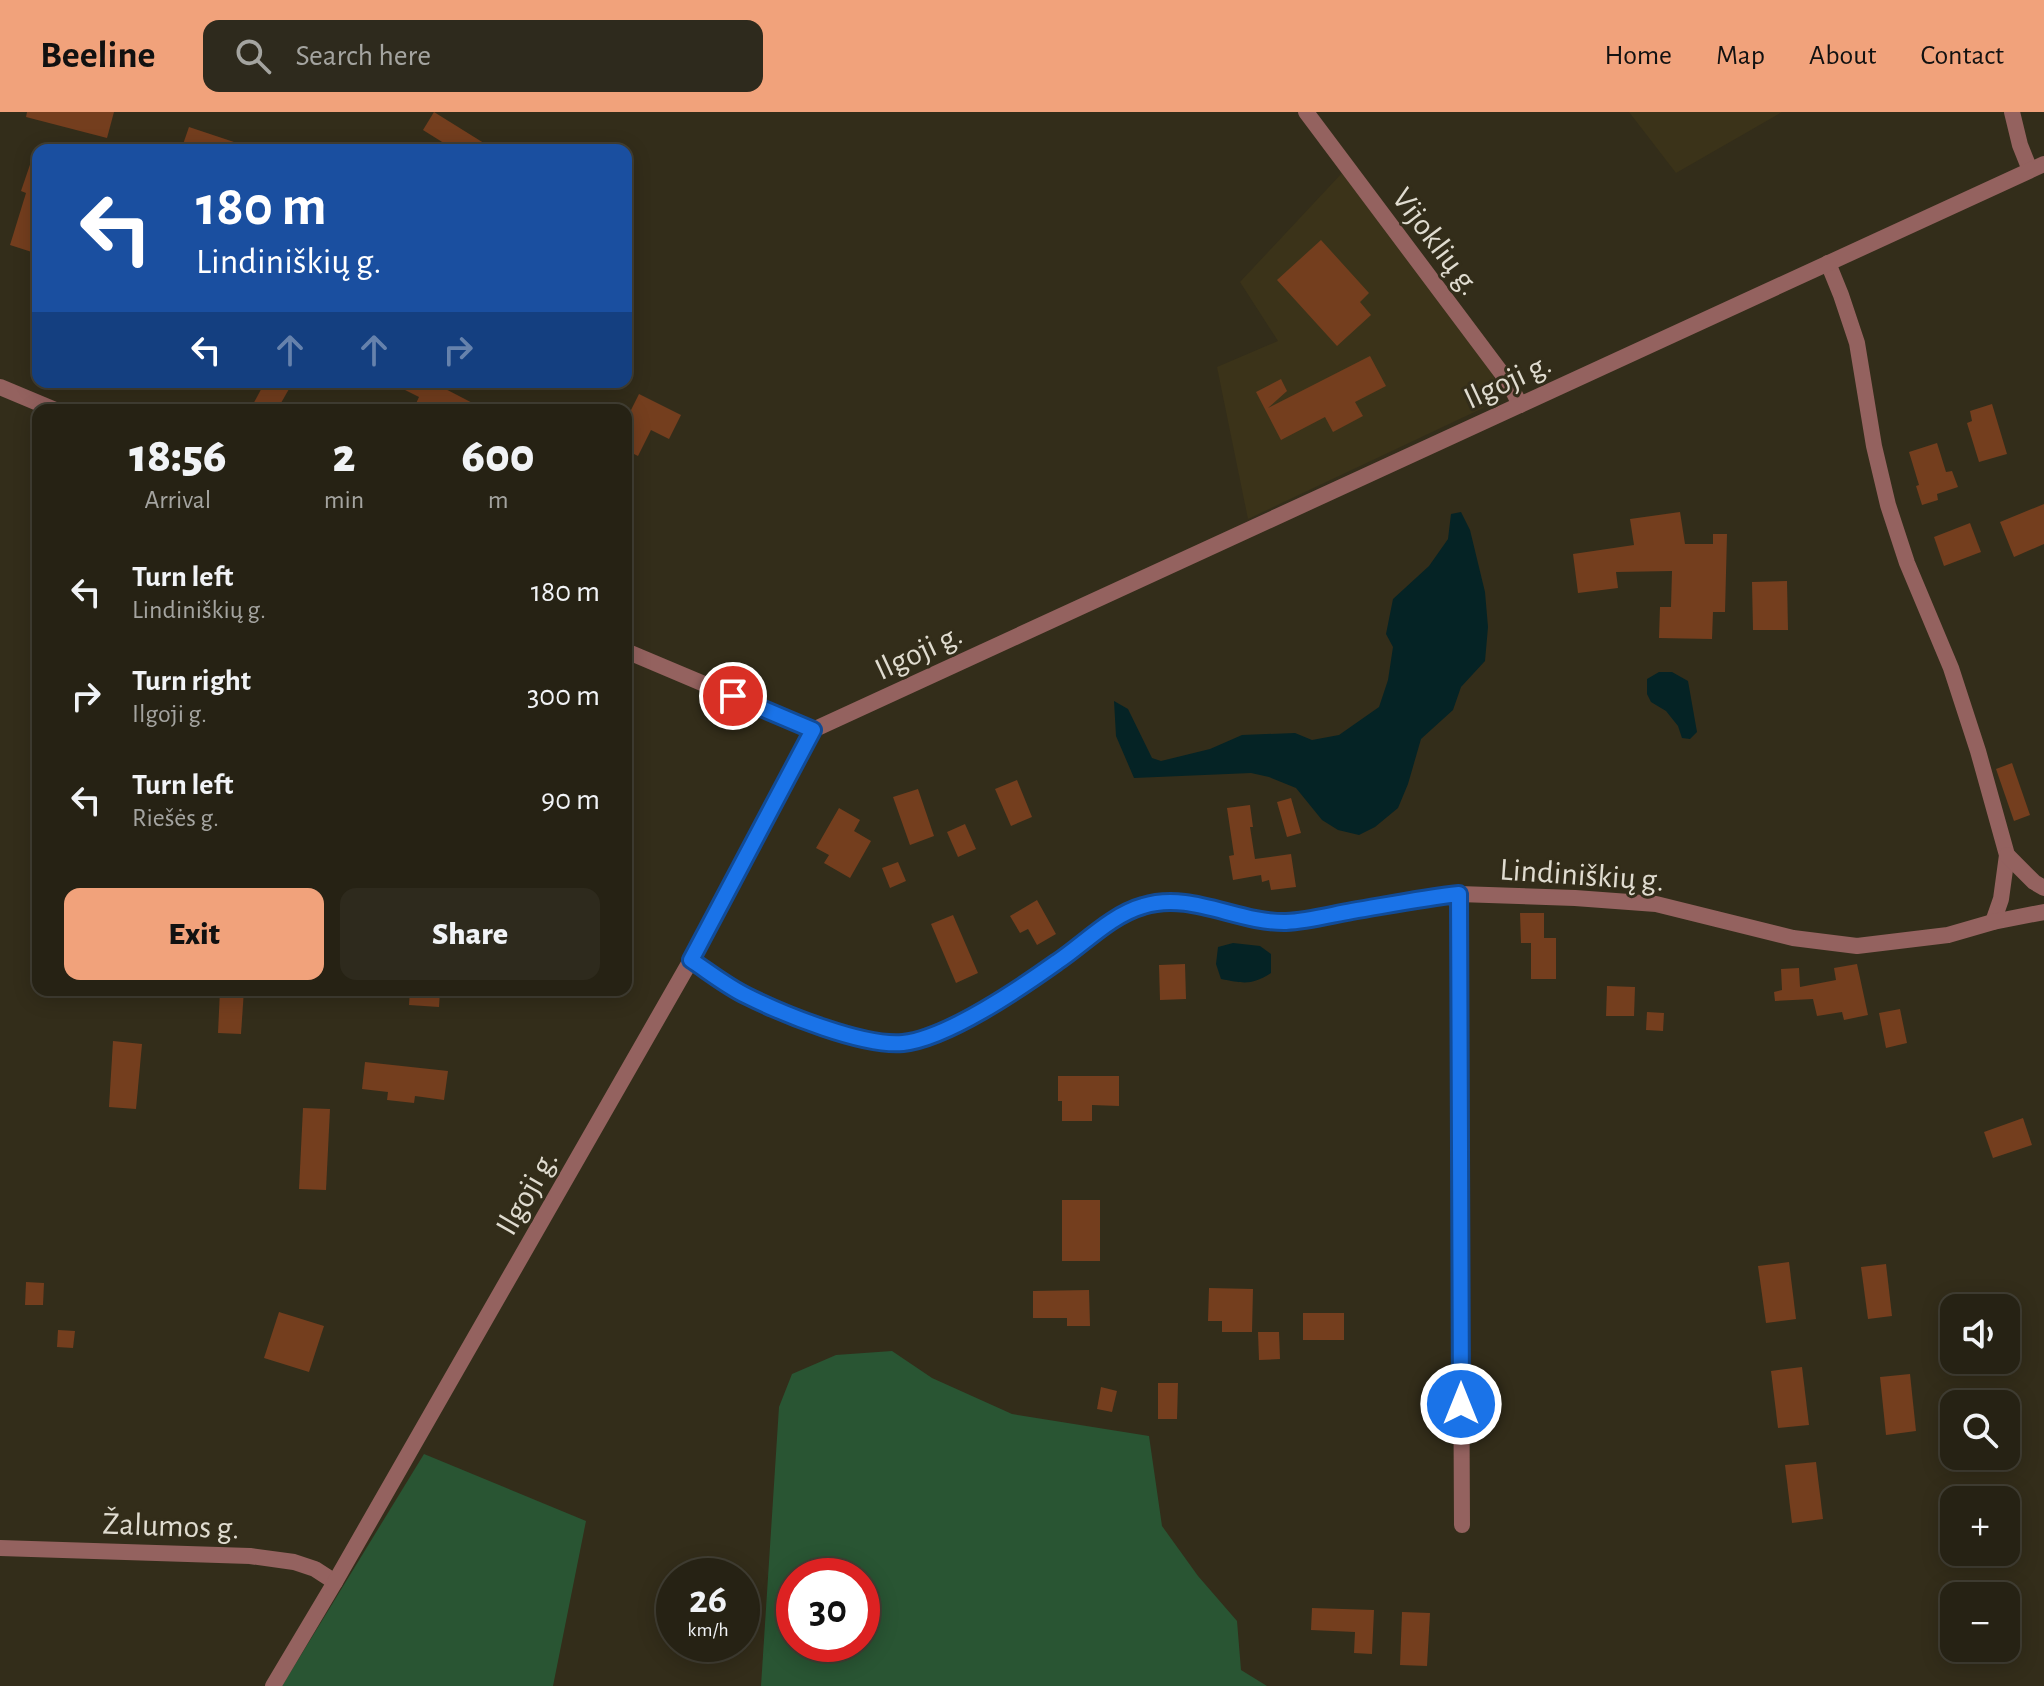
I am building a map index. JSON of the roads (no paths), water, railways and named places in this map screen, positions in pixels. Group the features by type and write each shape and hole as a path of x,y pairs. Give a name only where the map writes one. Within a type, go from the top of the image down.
{"street":[{"name":"Vijoklių g.","path":"1306,112 1509,383 1520,405"},
{"path":"2012,112 2020,145 2037,167"},
{"name":"Ilgoji g.","path":"273,1686 691,960 813,730 2037,167"},
{"path":"1828,263 1857,343 1874,446 1888,505 1907,563 1951,668 2007,855 2001,899 1993,922"},
{"path":"0,387 41,404"},
{"path":"632,654 813,730"},
{"path":"2007,855 2044,888"},
{"path":"1459,894 1462,1525"},
{"name":"Lindiniškių g.","path":"691,960 745,996 815,1024 873,1042 903,1043 933,1035 974,1016 1058,962 1117,918 1141,906 1163,901 1181,901 1230,914 1285,922 1459,894 1575,898 1656,904 1793,938 1857,946 1948,935 2044,912"},
{"name":"Žalumos g.","path":"0,1548 250,1556 294,1562 315,1569 335,1582"}],"water":[{"path":"1461,512 1470,530 1485,592 1488,627 1485,661 1461,687 1453,710 1421,739 1398,808 1375,827 1359,835 1338,830 1322,820 1296,788 1251,773 1134,778 1116,736 1114,701 1128,709 1152,758 1161,761 1210,749 1242,735 1295,733 1312,740 1339,735 1379,707 1388,680 1393,647 1386,634 1393,599 1429,566 1448,539 1451,514"},
{"path":"1659,672 1672,672 1688,681 1697,732 1690,739 1682,738 1678,726 1666,711 1651,702 1647,694 1647,679"},
{"path":"1233,943 1260,946 1271,954 1271,973 1247,982 1221,979 1216,964 1218,947"}]}
